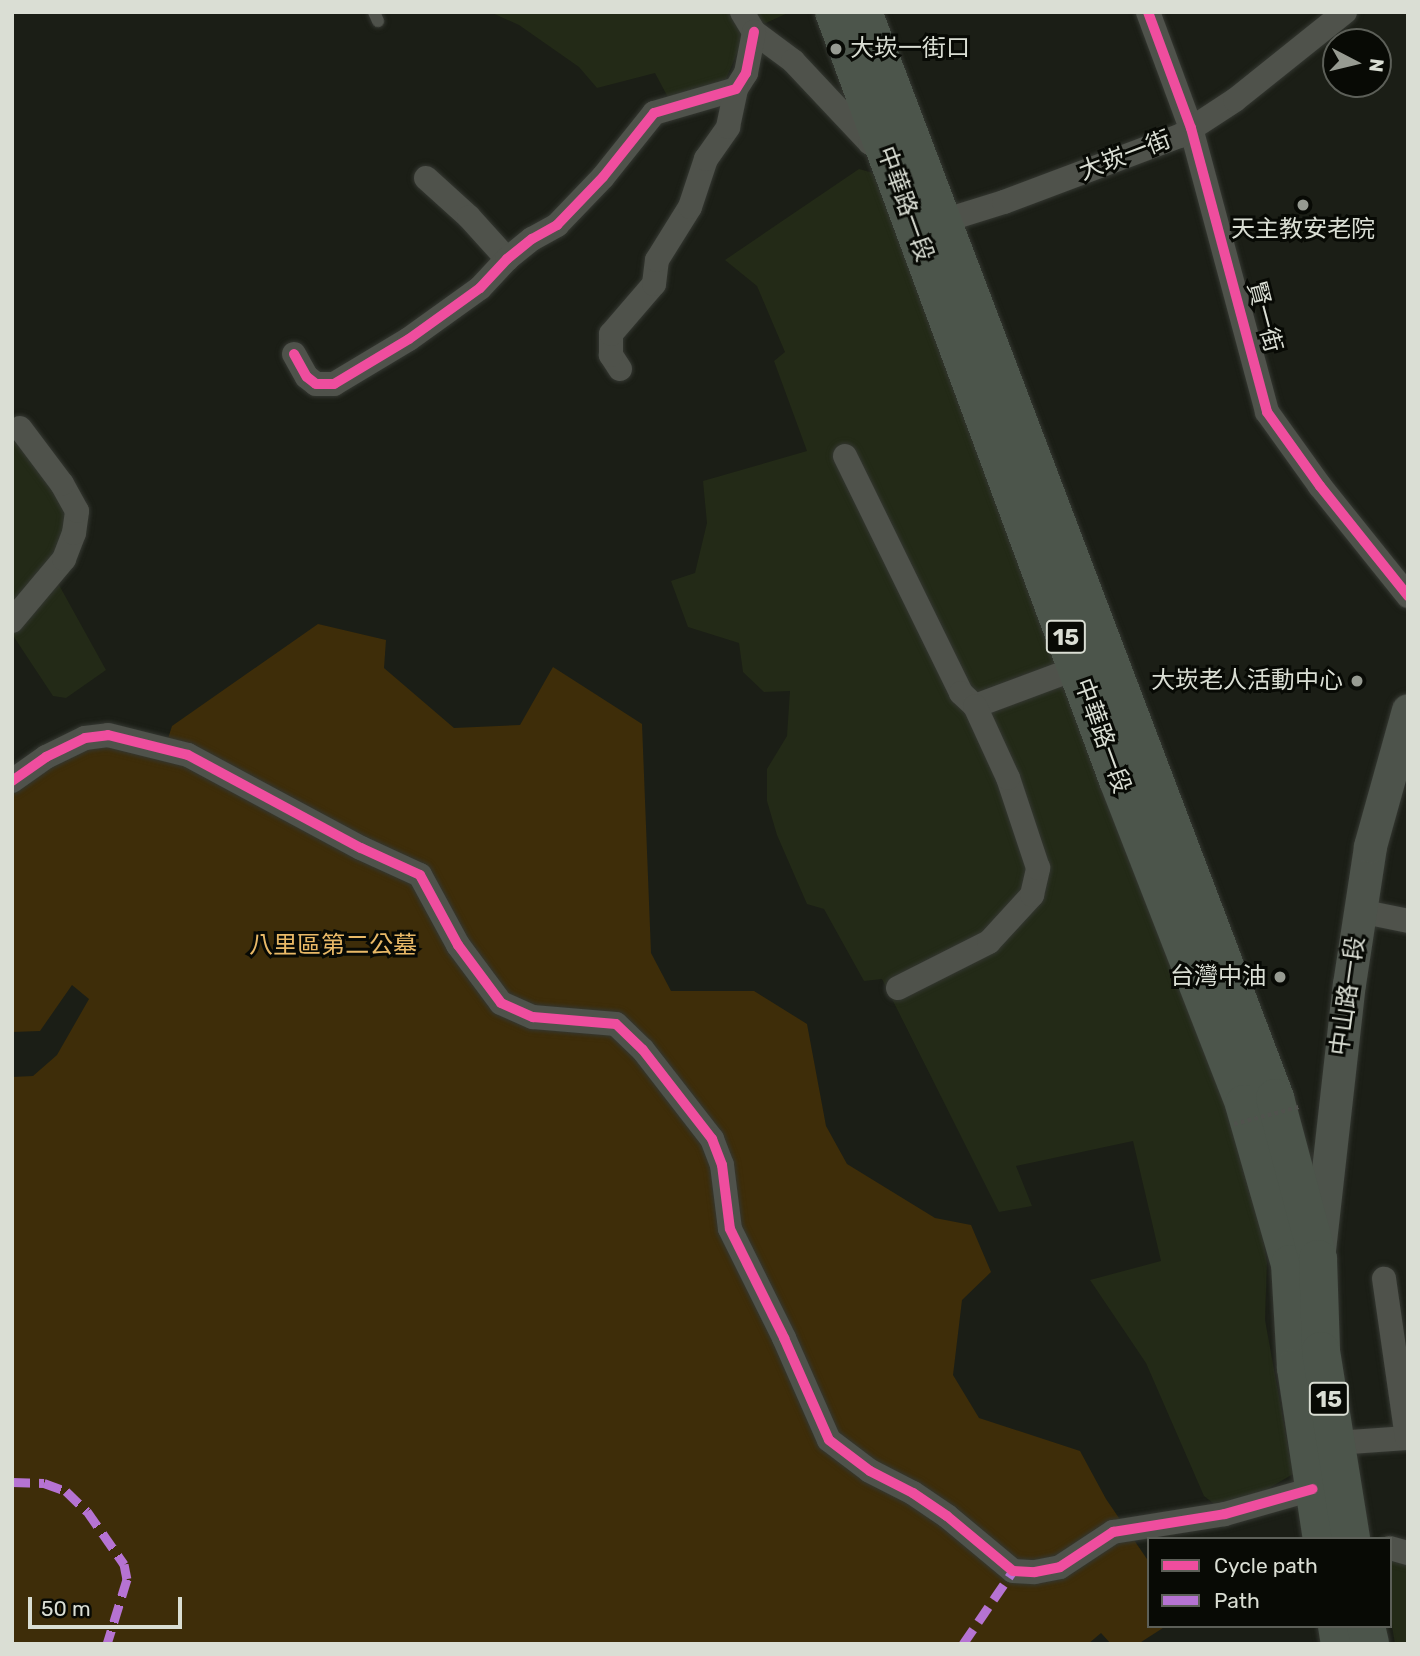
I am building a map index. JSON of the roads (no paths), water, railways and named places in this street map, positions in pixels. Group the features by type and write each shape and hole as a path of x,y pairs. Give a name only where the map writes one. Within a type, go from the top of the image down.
{"main road":[{"name":"中華路一段","path":"834,12 895,139 1275,1098 1304,1262"},
{"name":"中華路一段","path":"863,12 895,139"},
{"name":"中華路一段","path":"928,226 1077,668 1304,1262"},
{"name":"中山路一段","path":"1304,1262 1370,846 1408,710"},
{"name":"15","path":"1304,1262 1336,1443 1344,1537"},
{"name":"15","path":"1304,1262 1296,1368 1313,1489 1343,1537"}],"street":[{"name":"賢一街","path":"1148,12 1191,128 1268,412 1320,486 1408,596"},
{"name":"大崁一街","path":"928,226 1004,202 1180,136 1235,100 1345,12"},
{"path":"748,22 793,61 870,143 895,139"},
{"path":"620,369 611,355 611,334 654,284 657,260 690,207 706,159 728,127 736,89 746,73 748,22"},
{"path":"294,354 307,377 316,384 334,384 419,332 480,288 507,259 532,239 557,225 603,177 654,113 736,89"},
{"path":"426,178 470,217 507,259"},
{"path":"12,621 64,559 74,533 77,511 62,484 20,428"},
{"path":"845,456 961,693 975,706 1007,778 1038,868 1032,895 989,943 898,988"},
{"path":"975,706 1077,668"},
{"path":"12,781 46,757 85,738 108,735 188,755 361,848 420,875 458,945 501,1003 533,1017 616,1024 643,1050 712,1139 722,1165 730,1229 785,1338 829,1440 870,1471 913,1493 947,1516 1013,1571 1035,1572 1060,1567 1113,1532 1225,1514 1313,1489"},
{"path":"1359,911 1408,921"},
{"path":"1336,1443 1408,1438 1384,1279"}],"place":[{"name":"大崁一街口","path":"836,49"},
{"name":"天主教安老院","path":"1303,205"},
{"name":"大崁老人活動中心","path":"1357,681"},
{"name":"台灣中油","path":"1280,977"}],"park label":[{"name":"八里區第二公墓","path":"333,946"}]}
